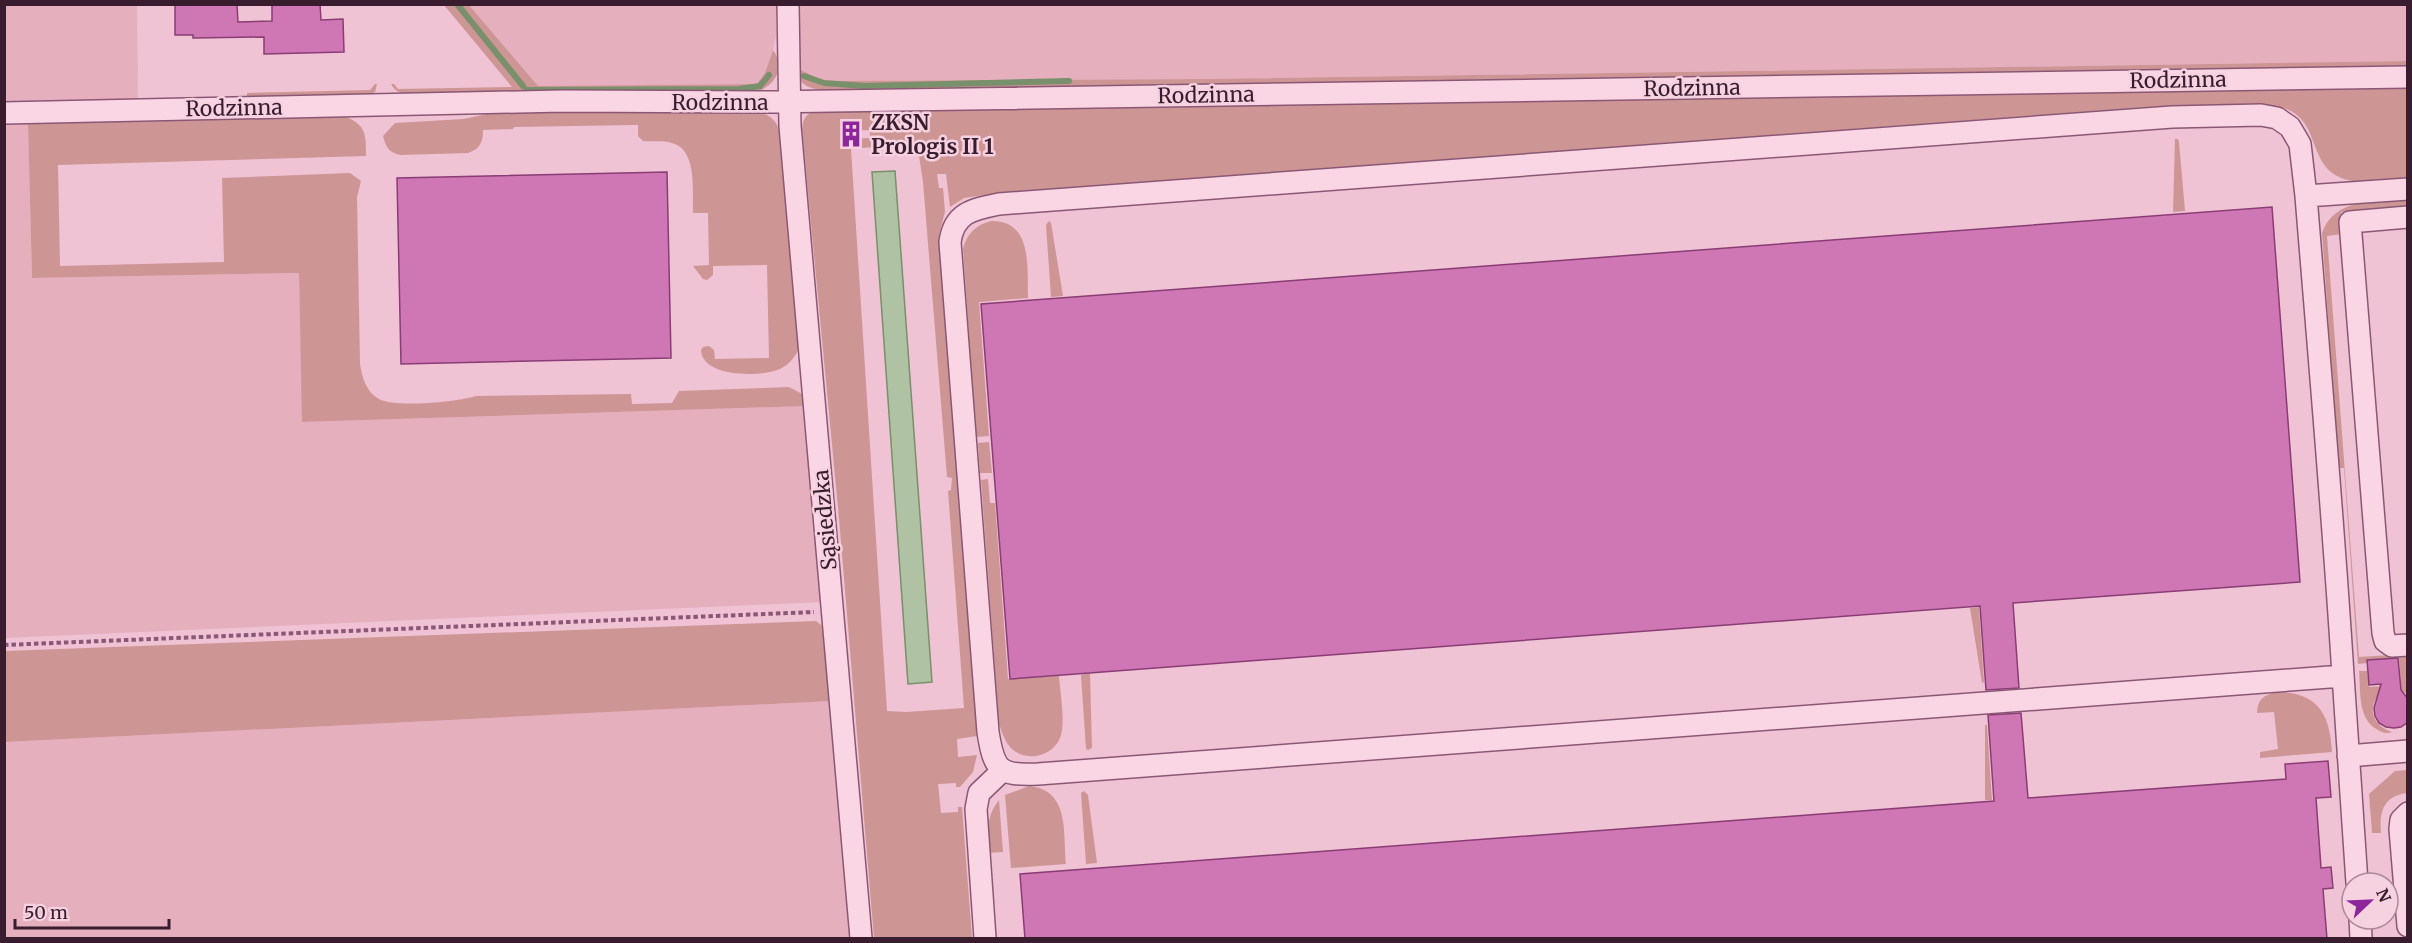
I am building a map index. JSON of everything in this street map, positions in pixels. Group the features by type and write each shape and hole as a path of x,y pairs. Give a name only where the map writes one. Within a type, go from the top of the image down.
{"street":[{"name":"Sąsiedzka","path":"788,4 788,102 861,939"},
{"name":"Rodzinna","path":"4,113 550,101 788,102 2408,77"},
{"path":"2343,676 1038,774 1016,774 1002,771 992,757 988,732 950,242 952,228 956,222 974,209 999,204 2137,119 2261,115 2277,118 2289,127 2297,138 2301,151 2306,196 2343,676 2356,871"},
{"path":"2306,196 2408,189"},
{"path":"2408,217 2350,222 2383,633 2385,641 2392,646 2408,645"},
{"path":"2348,756 2408,751"},
{"path":"985,939 976,809 980,793 1002,771"},
{"path":"2408,813 2401,819 2400,829 2408,926"}],"path":[{"path":"4,645 833,611"}],"shaded area":[{"path":"2407,4 2408,61 1206,79 823,81 799,69 799,5"},
{"path":"4,5 137,5 138,102 5,105"},
{"path":"444,5 469,5 538,86 757,84 765,73 773,50 779,64 778,71 772,83 752,93 425,96 397,91 391,84 398,89 512,87"},
{"path":"469,5 776,5 776,36 765,73 757,84 538,86"},
{"path":"2408,61 2407,69 829,91 803,84 799,75 799,69 823,81 1206,79"},
{"path":"377,84 375,92 367,96 247,99 247,93 370,90"},
{"path":"2407,84 2408,178 2363,182 2335,175 2320,158 2306,126 2299,117 2289,110 2278,107 2242,104 2147,107 992,194 964,198 950,207 946,174 937,174 939,188 943,188 945,212 939,234 977,736 957,739 958,757 977,755 973,772 960,787 956,787 956,783 938,784 941,813 958,812 958,807 962,807 972,938 874,938 839,518 802,129 806,117 817,110","holes":["870,130 870,138 846,139 846,131","917,143 923,182 947,477 952,478 951,490 948,491 964,708 906,712 887,711 851,149"]},
{"path":"573,110 762,113 776,123 783,149 799,348 787,365 771,372 747,374 722,370 711,366 704,359 701,350 709,346 714,350 715,359 769,358 767,265 713,266 713,275 707,280 703,279 693,266 709,265 708,213 693,213 692,173 686,154 680,147 669,142 643,141 638,136 638,125 514,127 513,129 483,130 480,144 468,153 400,155 388,148 383,136 395,123 464,119 496,112"},
{"path":"344,116 361,127 366,141 366,156 58,165 60,266 224,262 222,178 350,173 361,181 357,197 360,364 363,379 379,399 412,404 476,396 631,394 632,404 672,403 679,391 789,387 802,394 807,406 302,422 299,273 32,278 28,123"},
{"path":"28,123 32,278 299,273 303,422 807,406 823,602 5,638 4,124"},
{"path":"2175,139 2179,142 2185,211 2173,212"},
{"path":"895,171 932,682 908,684 872,172"},
{"path":"2407,200 2407,207 2341,212 2343,234 2327,236 2359,657 2407,654 2407,694 2400,690 2378,695 2373,707 2377,722 2392,732 2387,733 2371,725 2366,719 2361,704 2359,671 2367,671 2369,687 2401,685 2399,658 2367,660 2367,663 2358,664 2344,468 2339,468 2322,233 2328,221 2346,207 2369,202"},
{"path":"991,221 1005,223 1014,228 1021,237 1027,260 1028,298 979,302 989,436 976,437 963,249 973,230"},
{"path":"1049,221 1063,296 1051,297 1046,225"},
{"path":"989,442 992,473 980,473 978,443"},
{"path":"988,479 990,503 995,503 1008,679 1059,676 1063,716 1062,732 1051,750 1039,756 1025,755 1012,749 999,724 981,480"},
{"path":"1979,607 1984,682 1982,683 1970,608"},
{"path":"816,621 826,629 832,701 5,742 5,651"},
{"path":"1090,673 1092,748 1088,750 1086,749 1081,675"},
{"path":"2278,692 2303,696 2319,708 2328,727 2332,752 2260,758 2260,752 2278,749 2274,712 2257,713 2259,704 2269,694"},
{"path":"832,701 852,938 5,938 5,742"},
{"path":"1985,725 1987,725 1992,800 1985,800"},
{"path":"2407,770 2407,793 2388,801 2382,811 2381,833 2372,833 2369,794 2395,771"},
{"path":"1029,786 1042,789 1052,795 1058,804 1064,826 1066,864 1011,868 1005,795"},
{"path":"1084,791 1088,795 1097,863 1086,864 1081,793"},
{"path":"999,800 1003,852 988,853 990,819"}],"building":[{"path":"175,4 237,4 238,22 272,21 272,4 320,4 321,20 343,19 344,52 264,54 264,37 193,38 193,35 175,35"},
{"path":"667,172 671,358 401,364 397,178"},
{"path":"2272,207 2300,582 2013,603 2019,688 1986,690 1980,606 1010,679 981,304"},
{"path":"2398,658 2401,690 2408,699 2408,722 2401,727 2394,728 2379,723 2375,716 2374,708 2381,684 2369,685 2367,660"},
{"path":"2021,713 2028,798 2286,779 2285,764 2328,761 2331,797 2316,798 2321,868 2331,867 2333,888 2323,889 2327,939 1025,939 1020,874 1994,801 1988,715"}],"waterway":[{"path":"457,4 523,86"},
{"path":"527,90 739,89 760,86 769,75"},
{"path":"804,76 824,83 864,86 1069,81"}],"place":[{"name":"ZKSN Prologis II 1","path":"851,134"}]}
